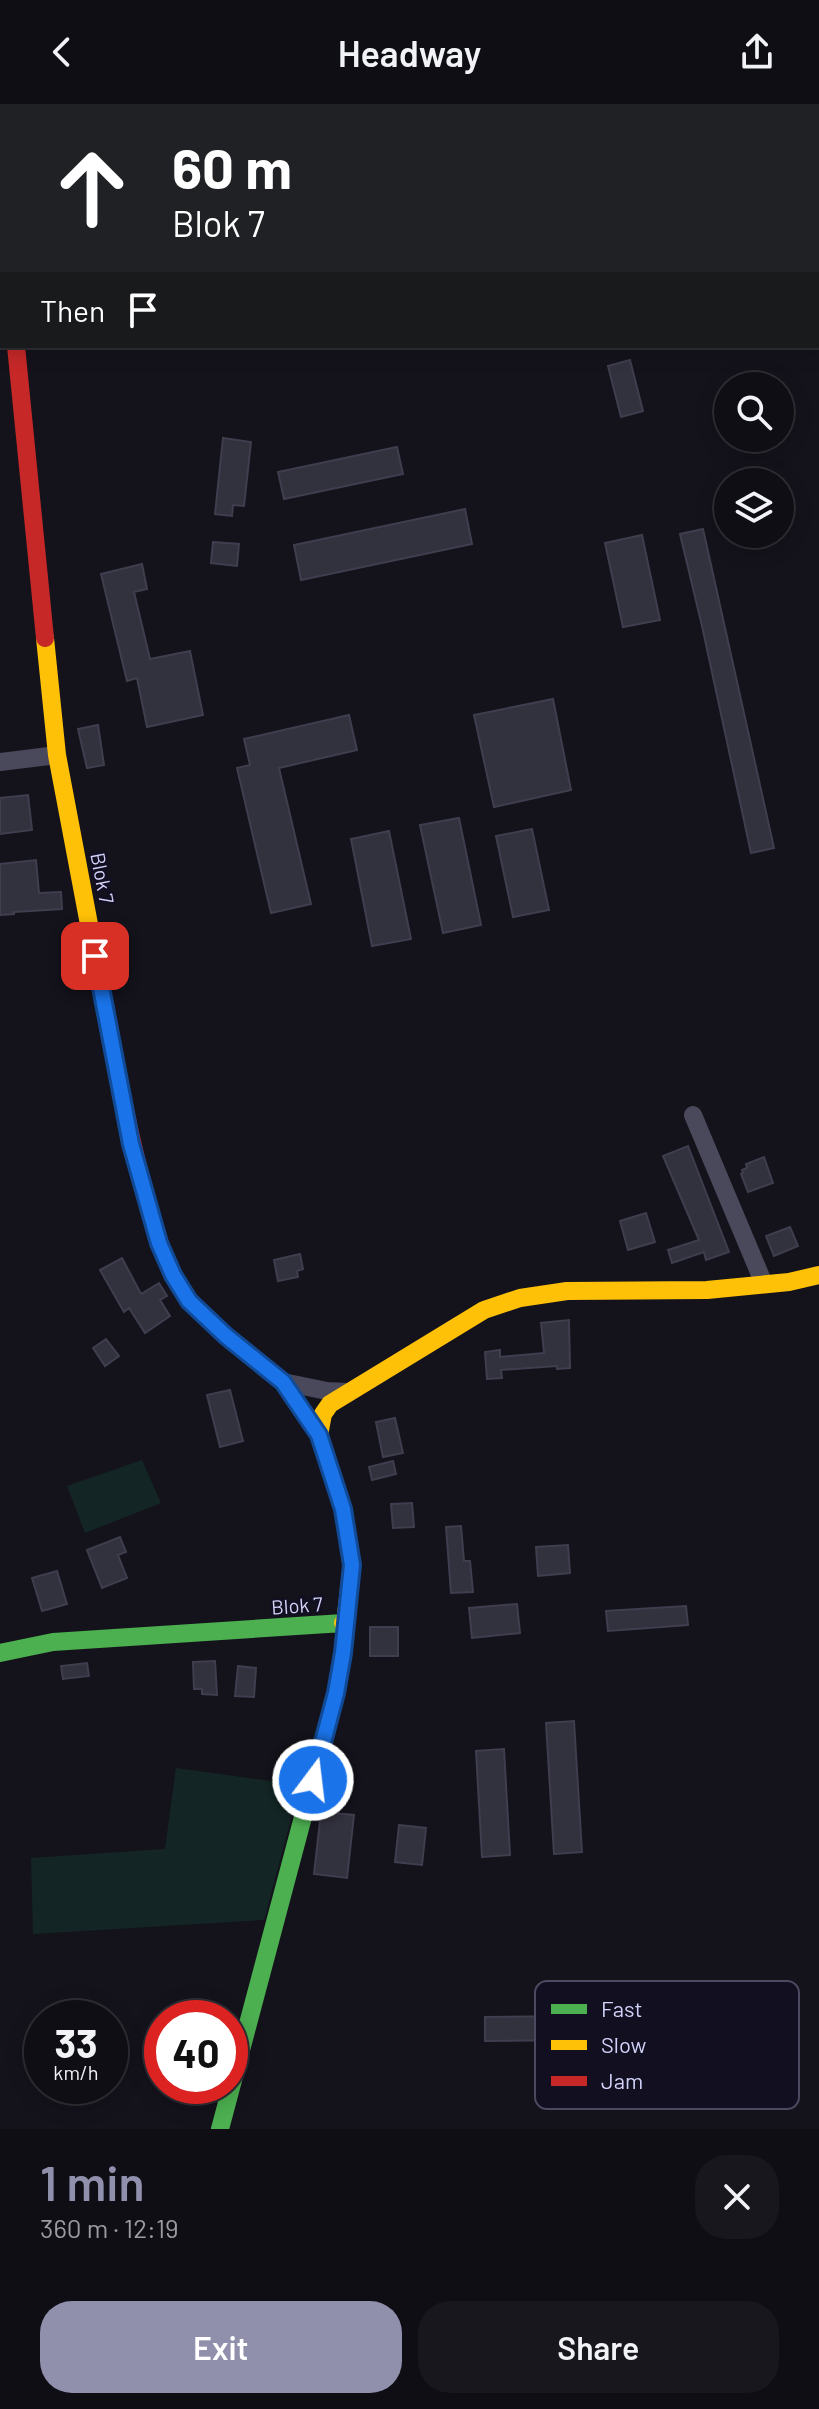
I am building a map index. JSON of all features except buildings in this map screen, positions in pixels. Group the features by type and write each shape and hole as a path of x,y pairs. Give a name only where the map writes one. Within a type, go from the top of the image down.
{"street":[{"name":"Blok 7","path":"0,1653 53,1642 345,1623 352,1565 343,1509 319,1435 283,1382 189,1301 159,1243 131,1144 57,755 16,348"},
{"path":"0,762 57,755"},
{"path":"693,1115 764,1284"},
{"path":"319,1435 323,1414 330,1404 347,1392 484,1310 520,1298 567,1291 707,1290 819,1275"},
{"path":"283,1382 347,1392"},
{"path":"220,2129 336,1693 345,1623"}],"green space":[{"path":"142,1460 161,1503 85,1533 67,1486"},
{"path":"176,1768 300,1785 264,1920 33,1934 31,1858 165,1849"}],"traffic: fast":[{"path":"0,1653 53,1642 343,1623"},
{"path":"220,2129 336,1693 345,1623"}],"traffic: slow":[{"path":"45,638 57,755 95,956"},
{"path":"319,1435 323,1414 330,1404 484,1310 520,1298 567,1291 707,1290 789,1282 819,1275"},
{"path":"191,1303 283,1382 319,1435 343,1509 352,1565 343,1623"}],"traffic: jam":[{"path":"16,348 45,638"},
{"path":"95,956 124,1107 150,1211 168,1266 191,1303"}],"route":[{"path":"95,956 131,1144 159,1243 173,1275 189,1301 283,1382 319,1435 343,1509 352,1565 343,1653 313,1780"}]}
